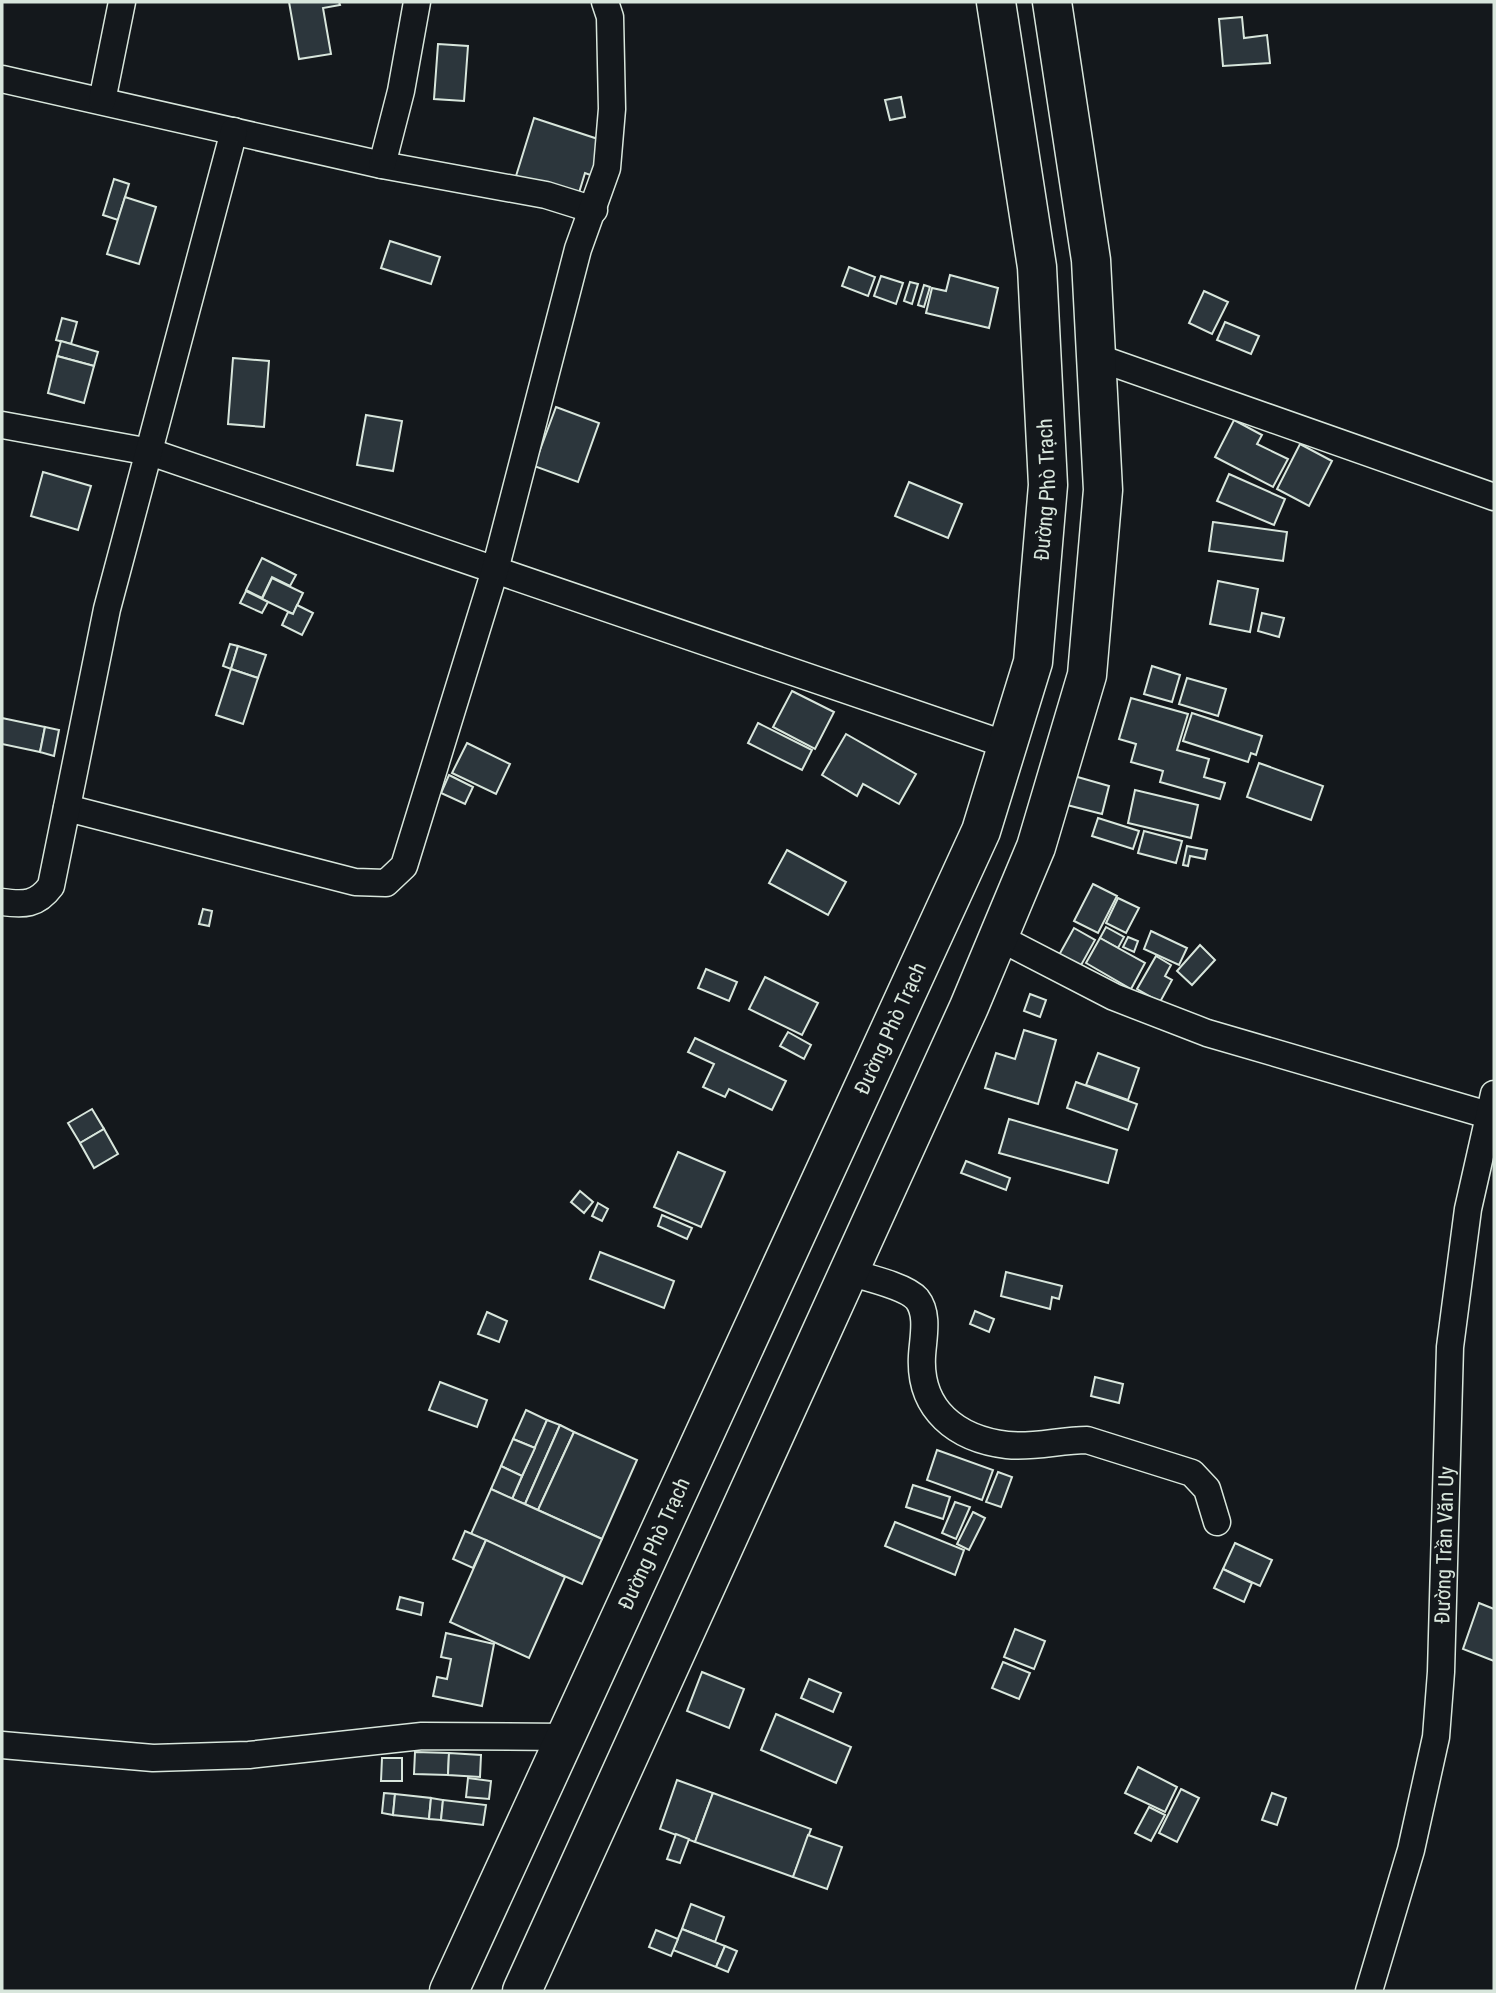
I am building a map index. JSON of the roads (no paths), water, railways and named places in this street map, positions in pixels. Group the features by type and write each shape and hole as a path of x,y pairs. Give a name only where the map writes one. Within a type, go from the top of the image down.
{"highway":[{"name":"Đường Phò Trạch","path":"449,1991 981,831 1033,662 1048,485 1037,267 996,2"},
{"path":"522,1991 998,937 1036,847 1087,675 1103,490 1091,260 1052,2"}],"street":[{"path":"102,101 122,2"},
{"path":"382,165 401,91 417,2"},
{"path":"67,808 355,882 386,883 404,866 495,570 578,249 607,168 612,108 610,17 605,2"},
{"path":"2,79 382,165 547,195 594,210"},
{"path":"2,902 25,905 36,901 51,886 107,609 234,131"},
{"path":"1096,357 1494,497"},
{"path":"2,425 150,452 1007,745"},
{"path":"998,937 1114,997 1207,1033 1491,1105"},
{"name":"Đường Trần Văn Uy","path":"1369,1991 1411,1850 1436,1737 1441,1672 1450,1347 1468,1209 1491,1105"},
{"path":"848,1272 908,1292 919,1302 924,1317 923,1376 935,1408 954,1428 968,1435 1006,1445 1039,1446 1087,1440 1192,1473 1207,1489 1217,1521"},
{"path":"2,1745 153,1758 249,1755 422,1736 566,1737"}]}
